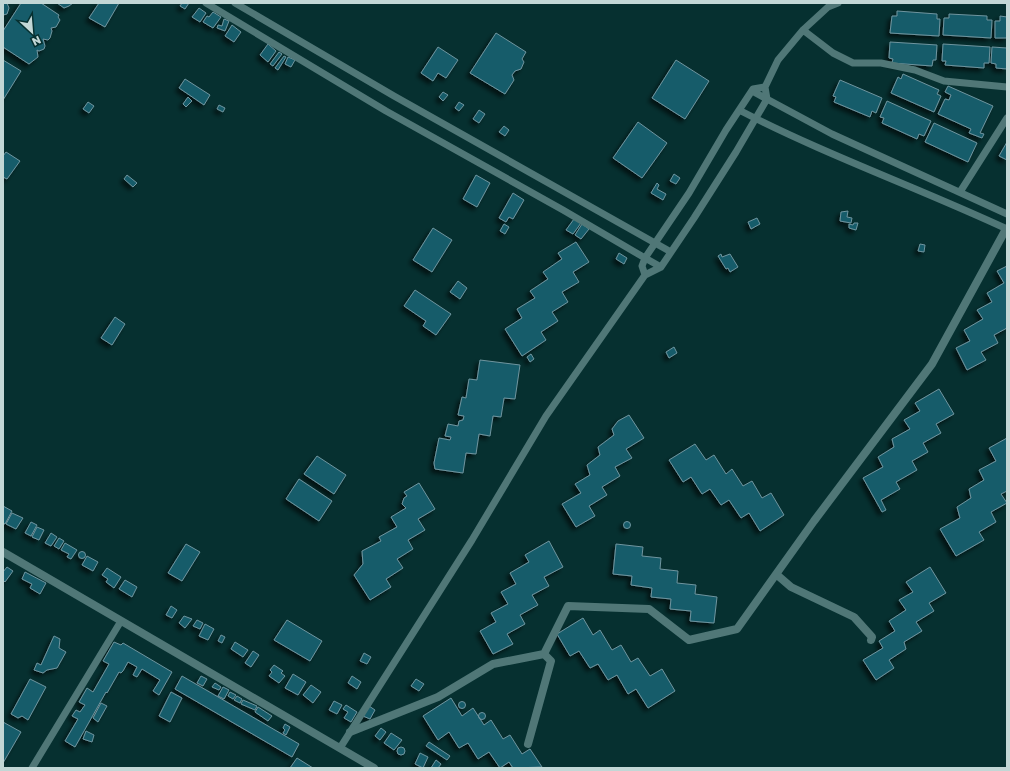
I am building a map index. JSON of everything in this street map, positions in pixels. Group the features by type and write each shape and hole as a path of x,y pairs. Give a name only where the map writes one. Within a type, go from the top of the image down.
{"street":[{"path":"544,654 568,606 649,609 689,640 737,629 932,364 1007,229"},
{"path":"3,552 374,768"},
{"path":"776,574 791,587 854,616 872,637 871,640"},
{"path":"350,732 438,697 493,664 544,654"},
{"path":"528,744 551,661 544,654"}],"lane":[{"path":"206,3 386,111 563,210 661,267"},
{"path":"235,3 671,252"},
{"path":"340,748 472,540 546,416 645,275 661,267 699,212 757,119 767,99 765,87 778,60 803,30 828,7 838,3"},
{"path":"803,30 833,53 853,63 881,63 915,70 944,80 1007,87"},
{"path":"645,275 642,266 654,243 689,192 753,89 765,87"},
{"path":"752,91 832,134 1007,214"},
{"path":"740,110 826,151 1007,229"},
{"path":"960,192 1007,118"},
{"path":"32,768 121,621"}],"building":[{"path":"3,3 7,3 9,8 7,14 3,15"},
{"path":"21,3 41,3 59,15 58,17 60,20 56,27 51,28 52,31 50,38 48,40 43,39 45,46 44,49 39,51 37,50 38,57 29,64 3,47 3,31"},
{"path":"57,3 73,3 64,8"},
{"path":"99,3 119,3 105,27 89,18"},
{"path":"182,3 189,3 185,9 180,6"},
{"path":"199,8 206,13 200,22 192,17"},
{"path":"897,11 937,14 937,19 940,19 939,36 890,33 892,16 897,16"},
{"path":"213,12 221,17 213,28 203,22 207,16 209,17"},
{"path":"949,14 987,16 987,20 992,20 991,38 943,35 944,18 949,18"},
{"path":"1000,16 1007,17 1007,38 995,38 995,21 1000,21"},
{"path":"224,19 229,21 225,31 217,28 218,25 222,26"},
{"path":"232,25 241,32 234,42 225,36"},
{"path":"496,33 526,52 522,59 524,62 521,69 515,71 512,75 514,80 505,94 470,73"},
{"path":"890,42 937,45 936,60 933,60 932,66 892,63 893,59 889,58"},
{"path":"268,44 276,51 268,62 260,55"},
{"path":"943,44 990,47 989,63 984,63 984,68 945,65 946,61 942,61"},
{"path":"438,47 458,60 446,78 438,73 433,81 421,73"},
{"path":"992,47 1007,48 1007,69 996,68 996,64 991,63"},
{"path":"279,52 282,54 273,66 270,64"},
{"path":"284,56 286,57 278,70 275,68"},
{"path":"288,57 295,60 291,67 285,64"},
{"path":"3,60 21,71 3,100"},
{"path":"676,60 709,81 685,119 652,98"},
{"path":"903,74 939,90 937,94 941,96 934,112 891,93 898,77 901,79"},
{"path":"185,79 210,95 204,105 179,88"},
{"path":"840,80 882,98 876,113 872,111 870,117 834,102 836,97 833,96"},
{"path":"948,86 993,106 980,133 984,134 982,138 969,133 971,129 938,114 945,99 949,100 951,95 945,92"},
{"path":"443,92 448,95 443,101 439,97"},
{"path":"188,97 192,101 186,107 183,104"},
{"path":"887,101 931,121 924,136 919,134 917,139 882,123 884,118 880,117"},
{"path":"88,102 94,106 89,113 83,109"},
{"path":"459,102 464,105 459,111 455,108"},
{"path":"219,105 225,108 223,112 217,109"},
{"path":"479,110 485,114 479,123 473,119"},
{"path":"638,122 667,143 642,178 613,158"},
{"path":"934,123 977,143 968,162 925,142"},
{"path":"504,126 509,130 505,136 499,132"},
{"path":"1007,142 1007,160 999,156"},
{"path":"6,152 20,161 7,179 3,177 3,156"},
{"path":"674,174 680,178 676,184 670,181"},
{"path":"127,175 137,183 133,187 124,179"},
{"path":"476,175 490,183 477,207 463,199"},
{"path":"657,183 659,185 657,189 666,194 663,200 651,193"},
{"path":"513,193 524,200 513,219 509,217 506,222 499,218"},
{"path":"848,211 847,217 852,218 851,223 840,221 841,212"},
{"path":"757,218 760,224 751,229 748,222"},
{"path":"574,219 581,223 573,234 566,230"},
{"path":"854,223 858,223 856,230 849,228 849,224 853,225"},
{"path":"504,224 509,227 505,234 500,231"},
{"path":"582,224 589,229 581,239 575,235"},
{"path":"433,228 452,240 432,272 413,260"},
{"path":"576,242 589,262 573,272 579,282 562,292 568,302 552,312 558,321 541,332 546,340 522,356 505,329 522,318 517,309 535,298 530,291 548,279 543,272 562,259 558,253"},
{"path":"920,244 925,245 924,252 918,251"},
{"path":"619,253 627,258 624,264 616,259"},
{"path":"721,254 722,257 730,254 738,267 730,272 728,268 726,269 718,256"},
{"path":"1007,266 1007,328 994,335 998,343 981,352 986,360 967,370 956,348 970,341 964,330 983,319 977,310 992,302 987,293 1004,283 997,271"},
{"path":"458,281 467,288 460,299 450,292"},
{"path":"415,290 451,314 436,335 423,326 426,321 404,306"},
{"path":"115,317 125,324 112,345 101,338"},
{"path":"674,347 677,353 669,358 666,352"},
{"path":"531,354 534,359 530,362 527,357"},
{"path":"480,360 520,365 515,399 504,398 501,417 493,416 490,436 479,434 476,454 466,453 463,473 435,469 434,463 439,438 450,440 451,437 445,436 448,424 458,426 459,421 463,420 464,416 458,415 462,397 466,398 469,379 477,380"},
{"path":"939,389 954,414 936,424 941,433 923,443 928,452 912,461 917,470 896,482 900,489 881,500 886,510 882,512 863,478 883,467 878,457 894,447 892,439 910,429 904,420 920,411 915,403"},
{"path":"629,415 644,438 626,449 632,458 615,467 620,476 602,487 607,495 589,506 595,516 576,527 562,504 581,493 575,484 590,475 587,465 600,455 598,447 614,435 612,429 618,421"},
{"path":"1007,438 1007,491 1001,494 1007,503 991,512 996,522 979,532 984,540 956,556 940,529 960,518 957,507 971,498 969,489 984,480 979,470 996,461 989,448"},
{"path":"695,444 706,460 714,455 726,474 732,469 743,486 752,481 762,498 771,493 784,515 760,531 749,513 741,518 729,500 721,505 710,489 702,494 691,477 683,482 669,460"},
{"path":"317,456 346,475 334,494 304,474"},
{"path":"299,479 332,501 319,521 286,499"},
{"path":"419,483 435,509 418,519 425,530 408,540 413,549 397,559 403,568 386,579 391,587 370,600 354,575 363,564 362,551 381,541 379,537 397,527 391,517 406,508 402,504 404,498 407,496 404,492"},
{"path":"3,506 12,511 5,524 3,523"},
{"path":"12,513 23,518 16,529 6,524"},
{"path":"627,521 631,525 627,529 623,525"},
{"path":"31,522 37,525 31,536 25,533"},
{"path":"37,527 44,530 39,540 32,537"},
{"path":"51,533 57,537 51,546 45,543"},
{"path":"59,538 64,541 59,549 54,546"},
{"path":"549,541 563,567 544,577 549,586 532,595 538,605 520,615 525,624 507,634 513,644 493,654 480,631 496,622 491,613 508,604 501,592 516,584 510,573 529,562 525,555"},
{"path":"65,543 77,550 71,559 67,557 69,554 61,550"},
{"path":"186,544 200,552 182,581 168,573"},
{"path":"616,544 643,547 642,556 661,558 660,569 678,571 677,583 696,585 695,594 717,597 714,623 690,621 691,611 670,609 671,599 651,597 652,588 631,585 632,576 613,574"},
{"path":"82,552 85,555 82,558 79,555"},
{"path":"87,556 98,562 93,571 82,565"},
{"path":"7,567 13,571 5,582 3,580 3,572"},
{"path":"930,567 946,593 929,603 934,611 916,622 922,631 904,642 906,649 889,660 894,668 876,680 863,660 883,648 879,641 895,631 889,621 906,610 899,600 913,592 906,582"},
{"path":"107,568 121,577 114,588 106,582 108,579 102,575"},
{"path":"25,572 46,583 40,594 30,588 32,584 22,579"},
{"path":"125,580 137,587 132,597 119,589"},
{"path":"171,606 177,610 172,618 166,615"},
{"path":"184,616 192,619 185,628 179,623"},
{"path":"583,618 593,635 600,630 612,650 621,645 631,662 638,658 650,676 662,669 675,691 648,708 636,689 628,694 617,675 608,680 598,664 590,668 579,651 570,656 557,634"},
{"path":"197,620 203,623 200,629 193,626"},
{"path":"287,620 322,641 310,661 274,640"},
{"path":"205,624 214,629 208,640 199,636"},
{"path":"221,635 225,637 222,643 218,641"},
{"path":"54,636 60,639 59,648 66,652 57,668 47,670 43,673 34,670 37,663 41,665"},
{"path":"114,642 121,645 123,643 172,672 159,695 153,691 160,680 142,669 137,677 133,675 137,667 128,662 123,671 121,673 119,672 107,693 106,692 75,747 65,741 78,719 72,716 76,710 80,712 85,705 79,702 87,688 93,692 109,664 103,661"},
{"path":"235,642 248,650 243,657 231,649"},
{"path":"253,651 259,655 251,667 245,663"},
{"path":"364,653 371,657 367,664 360,661"},
{"path":"274,665 283,671 281,673 285,676 279,683 269,676 272,672 270,670"},
{"path":"293,674 306,682 298,695 285,688"},
{"path":"182,676 299,744 292,757 175,689"},
{"path":"201,676 207,679 203,686 197,683"},
{"path":"352,676 361,682 357,689 348,683"},
{"path":"30,679 46,687 28,720 22,716 18,718 11,714"},
{"path":"416,679 424,684 419,691 411,686"},
{"path":"215,683 221,687 219,690 212,687"},
{"path":"311,685 321,692 313,703 303,695"},
{"path":"223,687 229,690 224,699 218,696"},
{"path":"171,692 182,698 170,722 159,716"},
{"path":"230,692 236,695 233,699 228,696"},
{"path":"237,696 242,699 240,703 234,700"},
{"path":"451,698 462,716 473,708 484,725 491,720 503,739 510,735 522,754 530,749 542,767 513,768 509,762 500,768 489,752 478,759 468,743 459,748 449,732 438,740 423,716"},
{"path":"243,700 257,706 255,710 241,704"},
{"path":"334,701 342,705 337,714 329,710"},
{"path":"462,701 465,702 465,708 462,709 459,708 458,705 459,702"},
{"path":"101,703 107,706 98,722 93,718"},
{"path":"346,705 357,712 351,722 344,718 348,712 343,709"},
{"path":"369,706 375,710 370,719 363,716"},
{"path":"258,707 272,716 268,721 255,712"},
{"path":"482,712 485,713 485,719 482,720 479,719 478,716 479,713"},
{"path":"3,722 21,732 3,763"},
{"path":"285,724 290,727 286,735 283,733 285,730 283,728"},
{"path":"381,728 386,732 380,740 375,736"},
{"path":"86,731 94,735 92,742 83,739"},
{"path":"391,733 402,740 394,750 384,743"},
{"path":"429,742 450,756 447,760 426,746"},
{"path":"399,747 403,747 405,751 403,755 399,755 397,753 397,749"},
{"path":"420,753 428,757 423,768 415,764"},
{"path":"297,758 313,768 290,768"},
{"path":"436,760 441,764 438,768 431,768"}]}
